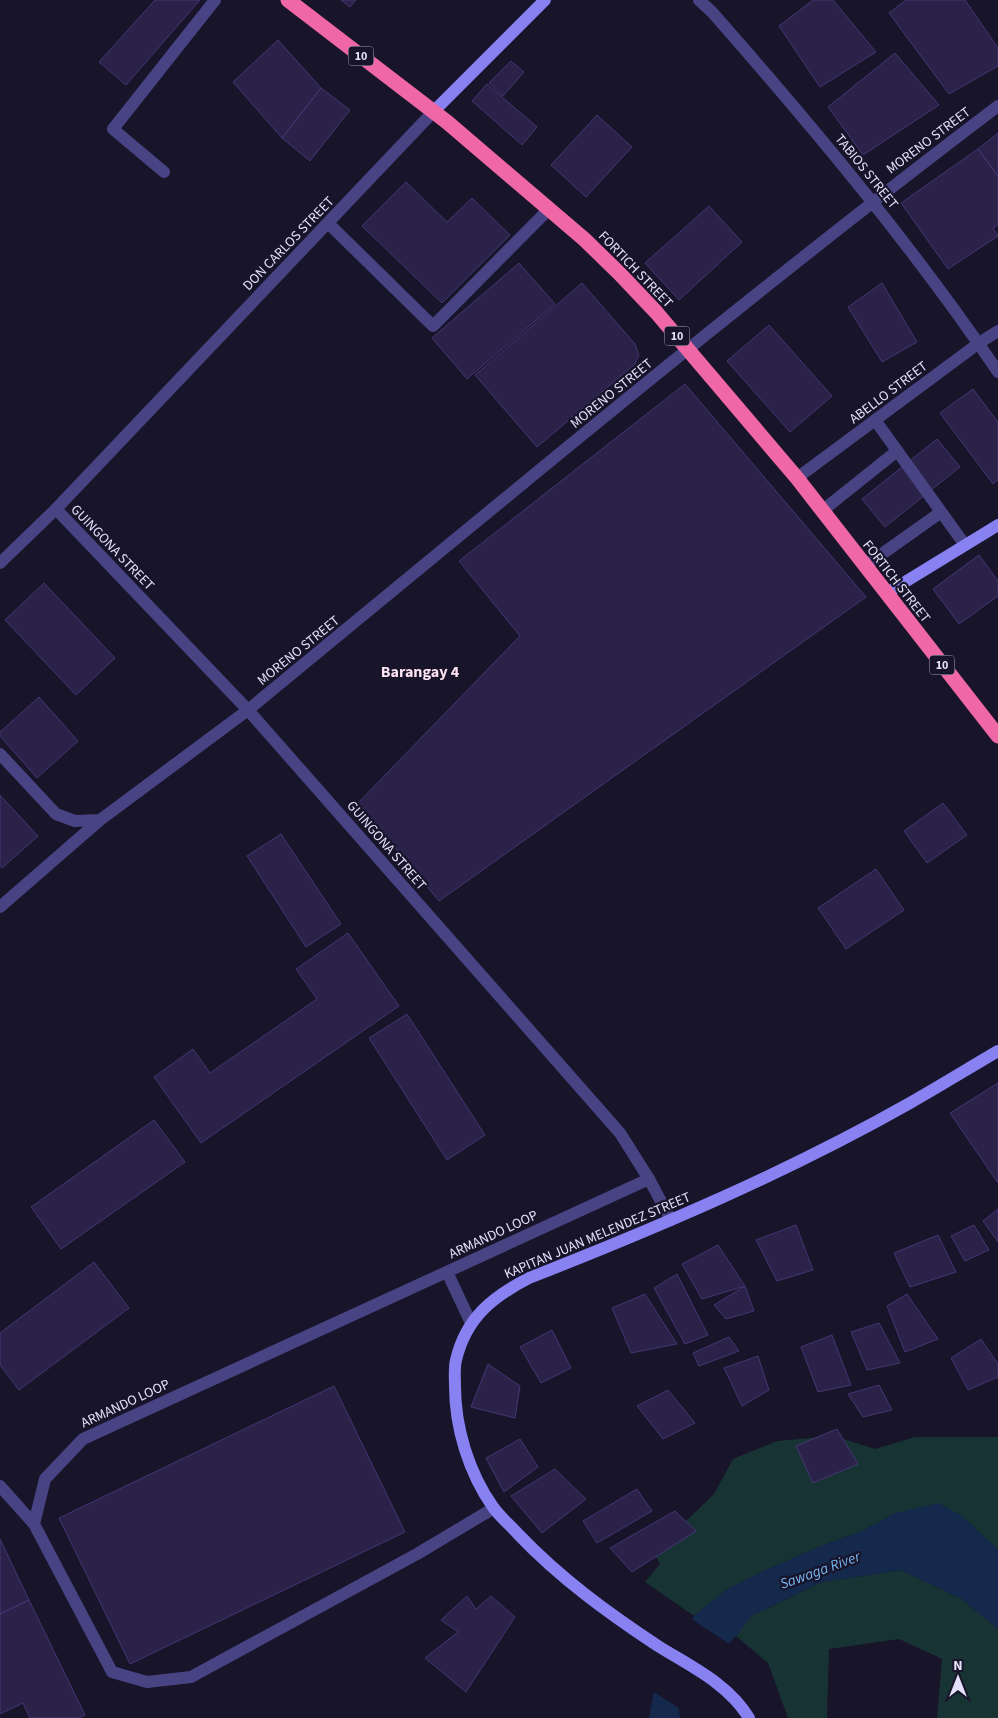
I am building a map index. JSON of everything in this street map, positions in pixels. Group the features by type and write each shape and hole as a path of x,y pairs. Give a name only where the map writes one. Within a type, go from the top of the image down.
{"highway":[{"name":"FORTICH STREET","path":"288,0 434,111 550,209 620,274 656,312 797,478 998,736"}],"main road":[{"name":"DON CARLOS STREET","path":"434,111 545,0"},
{"path":"887,593 998,525"},
{"name":"KAPITAN JUAN MELENDEZ STREET","path":"749,1718 728,1691 637,1632 575,1587 534,1550 494,1508 474,1473 461,1439 455,1399 456,1361 462,1340 470,1323 488,1304 529,1278 671,1220 788,1166 910,1103 998,1051"}],"street":[{"path":"164,172 113,129 215,0"},
{"name":"TABIOS STREET","path":"699,0 712,12 789,100 873,201 979,343 998,372"},
{"name":"MORENO STREET","path":"0,907 100,820 248,710 688,349 873,201 998,106"},
{"name":"DON CARLOS STREET","path":"0,563 56,509 434,111"},
{"path":"328,223 433,326 550,209"},
{"name":"ABELLO STREET","path":"797,478 998,330"},
{"path":"875,420 965,546"},
{"path":"822,511 897,451"},
{"name":"GUINGONA STREET","path":"56,509 248,710 620,1132 671,1220"},
{"path":"865,566 941,512"},
{"path":"0,754 56,814 75,821 100,820"},
{"name":"ARMANDO LOOP","path":"34,1524 45,1479 83,1439 648,1179"},
{"path":"447,1272 470,1323"},
{"path":"0,1486 34,1524 112,1672 147,1682 191,1677 417,1554 494,1508"}],"green space":[{"path":"834,1436 875,1449 915,1437 998,1437 998,1550 962,1516 896,1513 860,1532 816,1548 726,1590 694,1616 645,1582 660,1564 650,1545 684,1523 714,1494 733,1459 777,1441"},
{"path":"901,1570 962,1599 998,1629 998,1718 937,1718 942,1659 899,1639 829,1649 827,1718 788,1718 768,1663 736,1636 751,1616 822,1582"}],"water":[{"name":"Sawaga River","path":"939,1503 962,1516 998,1550 998,1629 962,1599 901,1570 822,1582 751,1616 678,1703 680,1718 649,1718 656,1681 694,1616 726,1590 816,1548 860,1532 896,1513"}],"pier":[{"path":"690,1618 731,1645 681,1703 682,1710 652,1691 654,1680"}],"building":[{"path":"155,0 200,0 126,85 99,62"},
{"path":"341,0 356,0 350,7"},
{"path":"813,0 833,0 876,52 820,87 779,26"},
{"path":"906,0 965,0 998,48 998,66 949,94 889,13"},
{"path":"278,40 321,88 282,138 233,82"},
{"path":"895,53 939,105 863,155 828,107"},
{"path":"511,61 524,72 503,96 489,83"},
{"path":"487,84 537,127 522,145 472,101"},
{"path":"321,88 350,110 310,161 282,138"},
{"path":"597,115 632,147 586,197 551,165"},
{"path":"998,133 998,176 978,149"},
{"path":"978,149 998,176 998,225 993,228 998,236 948,269 901,203"},
{"path":"406,182 447,222 472,198 510,235 442,303 362,226"},
{"path":"709,206 742,242 679,300 645,263"},
{"path":"519,263 555,304 467,379 432,338"},
{"path":"582,283 635,344 639,355 635,364 537,447 475,375"},
{"path":"882,283 917,342 882,362 848,307"},
{"path":"769,325 832,396 790,432 727,361"},
{"path":"685,384 866,597 439,901 358,803 520,636 459,561"},
{"path":"973,389 998,422 998,480 993,484 940,413"},
{"path":"937,439 960,467 885,527 862,499"},
{"path":"979,555 998,581 998,596 959,624 933,589"},
{"path":"44,583 115,658 76,695 5,620"},
{"path":"39,697 78,741 37,778 0,736 0,732"},
{"path":"0,795 38,836 2,868 0,865"},
{"path":"943,803 967,835 927,863 904,831"},
{"path":"281,834 341,924 306,947 247,856"},
{"path":"876,869 904,910 846,949 818,908"},
{"path":"348,933 399,1006 201,1143 154,1077 193,1049 210,1073 317,999 296,969"},
{"path":"407,1014 485,1135 447,1160 369,1038"},
{"path":"998,1083 998,1183 950,1113"},
{"path":"154,1120 185,1162 61,1249 31,1207"},
{"path":"998,1209 998,1242 983,1221"},
{"path":"796,1225 813,1270 777,1281 756,1240"},
{"path":"974,1225 989,1250 965,1261 951,1236"},
{"path":"938,1235 956,1272 910,1287 894,1253"},
{"path":"718,1245 745,1286 702,1299 682,1264"},
{"path":"94,1262 129,1308 19,1390 0,1365 0,1333"},
{"path":"677,1274 708,1335 685,1344 654,1288"},
{"path":"745,1286 754,1311 726,1319 714,1305"},
{"path":"645,1294 677,1344 631,1353 612,1308"},
{"path":"907,1294 938,1339 905,1352 887,1306"},
{"path":"879,1323 900,1363 867,1370 851,1332"},
{"path":"552,1330 571,1368 541,1383 520,1347"},
{"path":"832,1335 851,1385 818,1392 801,1347"},
{"path":"729,1337 739,1351 699,1366 693,1353"},
{"path":"981,1339 998,1364 998,1377 968,1390 951,1358"},
{"path":"758,1356 769,1390 742,1406 724,1368"},
{"path":"488,1364 520,1386 515,1418 471,1407"},
{"path":"879,1385 892,1410 863,1417 848,1394"},
{"path":"334,1386 405,1532 130,1664 59,1518"},
{"path":"668,1390 695,1423 663,1439 637,1406"},
{"path":"837,1429 858,1464 813,1483 796,1446"},
{"path":"520,1439 538,1467 504,1492 486,1458"},
{"path":"555,1469 586,1499 542,1533 511,1496"},
{"path":"637,1489 652,1511 597,1543 583,1521"},
{"path":"675,1511 696,1531 632,1572 610,1548"},
{"path":"0,1539 29,1600 0,1614"},
{"path":"467,1596 476,1609 491,1596 515,1617 466,1692 425,1658 458,1632 441,1620"},
{"path":"29,1600 85,1715 79,1718 30,1718 23,1703 0,1714 0,1614"}],"district":[{"name":"Barangay 4","path":"420,671"}]}
